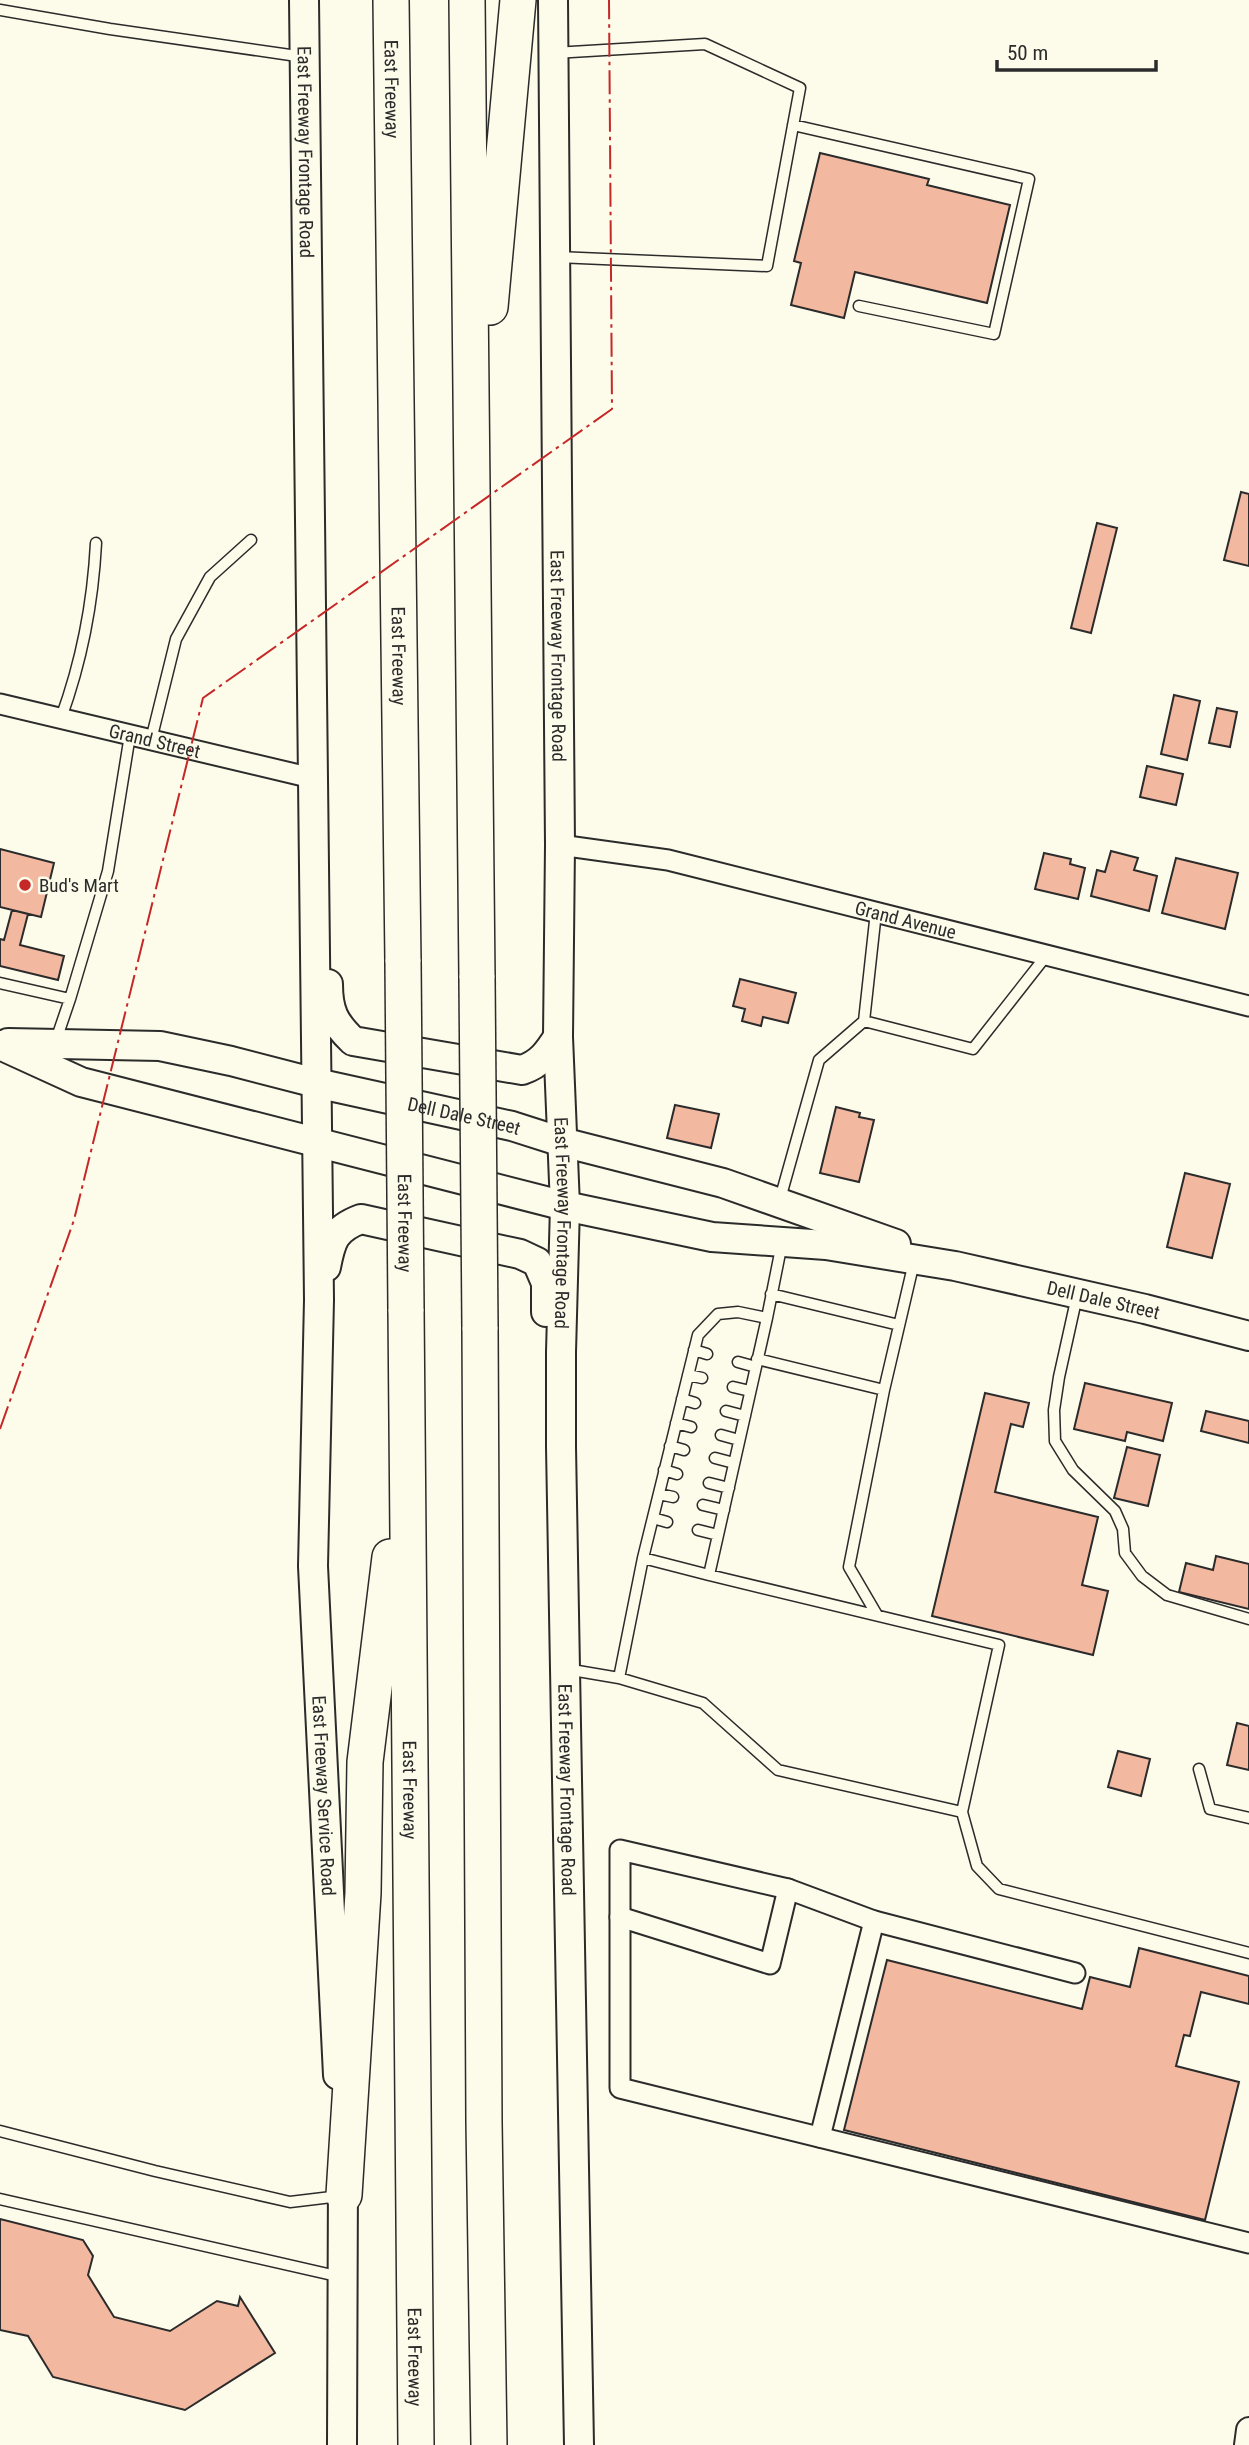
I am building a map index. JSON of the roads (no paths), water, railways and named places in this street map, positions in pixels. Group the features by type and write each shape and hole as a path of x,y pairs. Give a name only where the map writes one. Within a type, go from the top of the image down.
{"highway":[{"name":"East Freeway","path":"391,0 408,1411 416,2445"},
{"path":"467,0 489,2445"},
{"path":"472,552 491,292 517,0"},
{"path":"344,2195 363,1893 365,1762 408,1411"}],"main road":[{"name":"East Freeway Frontage Road","path":"304,0 317,1143"},
{"name":"East Freeway Frontage Road","path":"553,0 560,845 558,1037 565,1206 561,1447 579,2445"},
{"path":"313,833 327,872 330,916 328,1002 337,1026 353,1041 522,1070 534,1066 547,1055 558,1037"},
{"name":"Dell Dale Street","path":"0,1044 160,1046 231,1060 316,1083 512,1126 562,1142 723,1183 955,1266"},
{"name":"Dell Dale Street","path":"0,1044 81,1082 565,1206 712,1237 826,1245 955,1266 1249,1336"},
{"name":"East Freeway Service Road","path":"317,1143 319,1300 313,1566 344,2195 342,2445"},
{"path":"319,1300 331,1241 346,1224 361,1219 520,1254 537,1262 546,1283 553,1414 561,1447"}],"street":[{"name":"Grand Street","path":"0,704 312,778"},
{"name":"Grand Avenue","path":"560,845 668,860 1249,1006"},
{"path":"1075,1973 874,1921 788,1889 620,1850 620,2088 1249,2243"},
{"path":"620,1917 770,1964 788,1889"},
{"path":"820,2137 874,1921"},
{"path":"1247,2445 1249,2431"}],"lane":[{"path":"0,10 304,58"},
{"path":"554,53 705,44 800,88 766,266 555,257"},
{"path":"793,125 1029,179 994,334 859,306"},
{"path":"151,740 176,639 210,577 251,540"},
{"path":"61,718 90,604 96,543"},
{"path":"55,1044 108,871 130,735"},
{"path":"779,1203 819,1060 864,1021 876,911"},
{"path":"864,1021 973,1049 1046,956"},
{"path":"0,983 70,999"},
{"path":"709,1575 782,1242"},
{"path":"877,1615 849,1567 884,1390 915,1259"},
{"path":"771,1294 899,1325"},
{"path":"1078,1294 1059,1377 1054,1410 1055,1441 1073,1470 1115,1511 1123,1529 1125,1553 1142,1576 1167,1595 1249,1619"},
{"path":"619,1678 643,1558 698,1335 718,1314 738,1312 767,1318"},
{"path":"694,1350 707,1354"},
{"path":"738,1362 757,1363 884,1390"},
{"path":"688,1375 702,1378"},
{"path":"733,1387 750,1391"},
{"path":"682,1399 695,1403"},
{"path":"726,1411 745,1416"},
{"path":"676,1423 691,1427"},
{"path":"721,1435 739,1440"},
{"path":"670,1446 684,1450"},
{"path":"715,1458 734,1463"},
{"path":"664,1470 677,1474"},
{"path":"709,1483 729,1488"},
{"path":"659,1494 673,1497"},
{"path":"704,1505 723,1510"},
{"path":"653,1518 667,1522"},
{"path":"698,1530 718,1535"},
{"path":"643,1558 999,1644 961,1812 977,1866 999,1889 1249,1953"},
{"path":"565,1669 619,1678 703,1703 778,1770 961,1812"},
{"path":"1199,1769 1210,1810 1249,1818"},
{"path":"0,2131 290,2202 344,2195"},
{"path":"0,2199 342,2277"}],"place":[{"name":"Bud's Mart","path":"25,885"}]}
